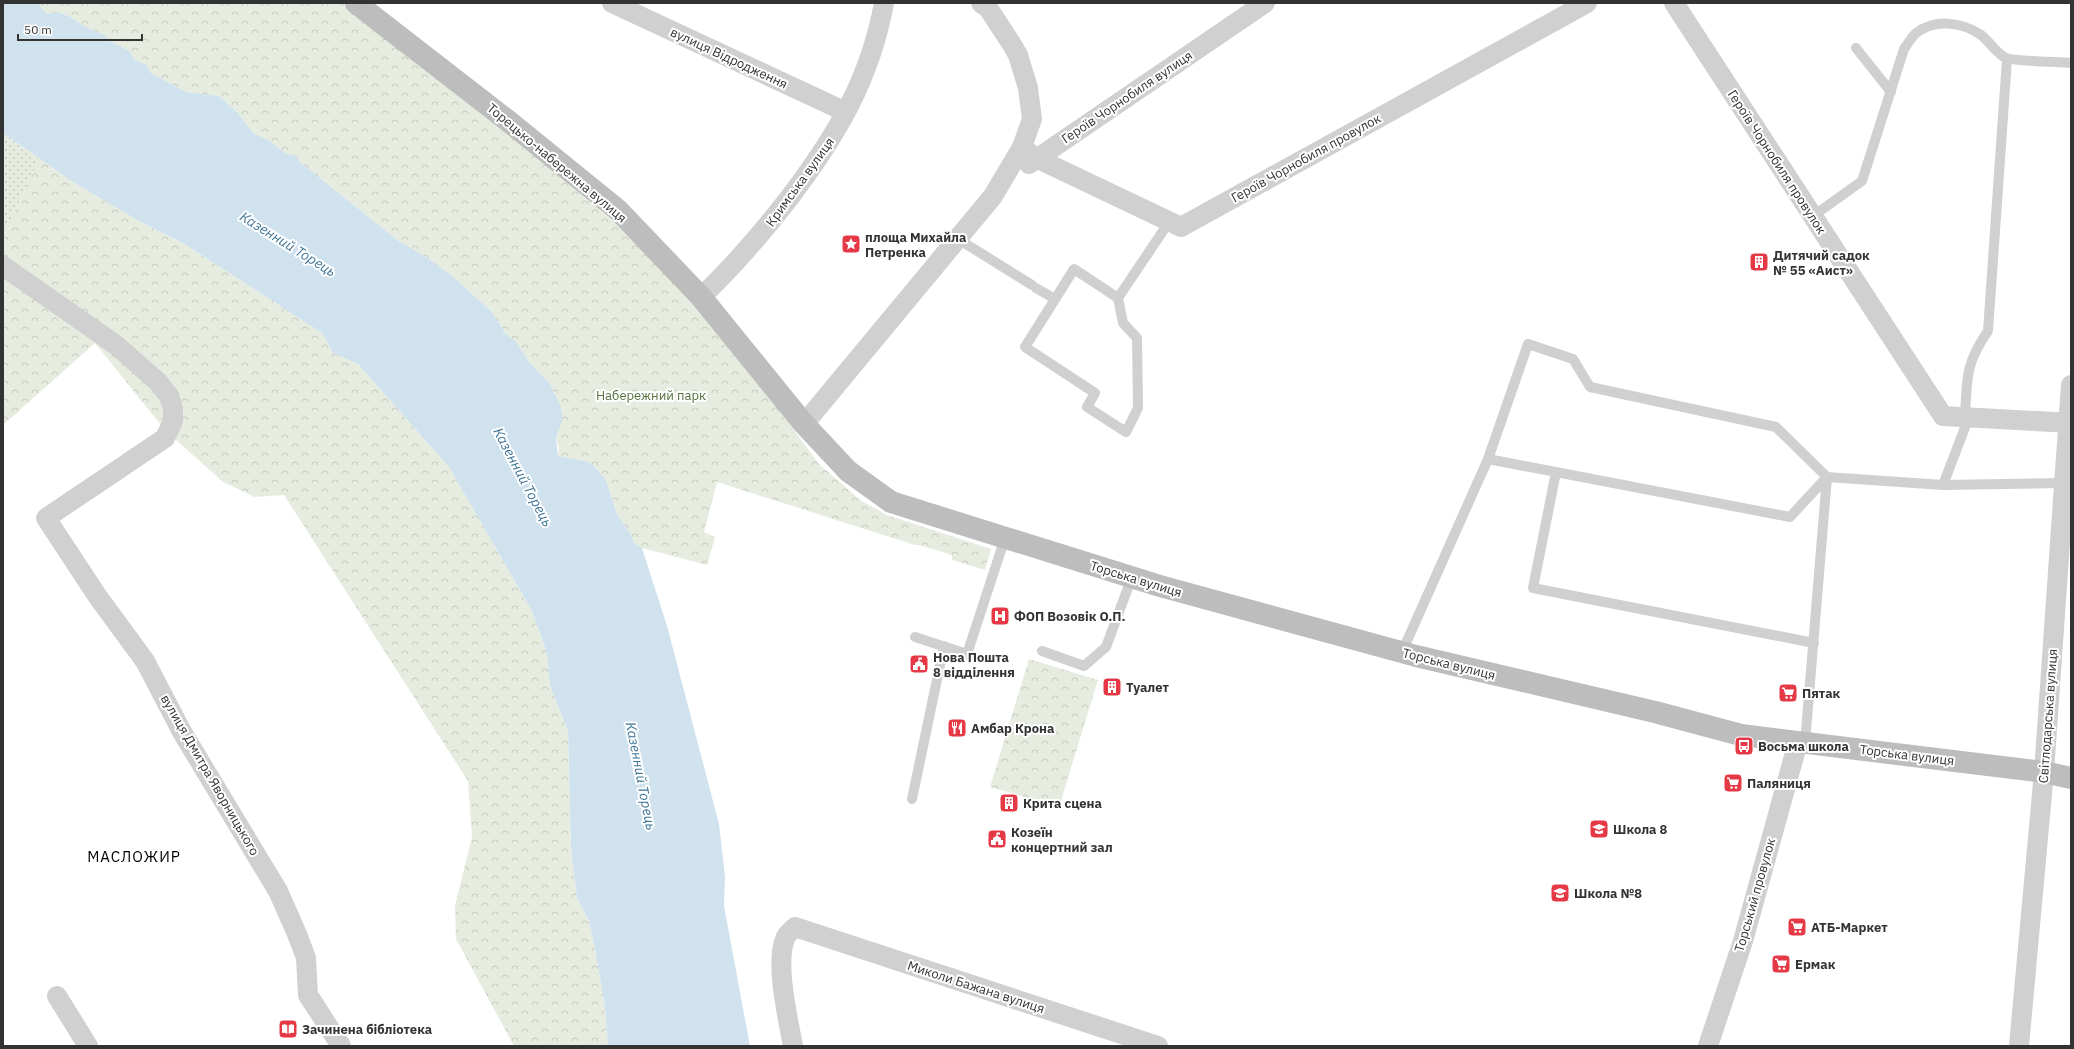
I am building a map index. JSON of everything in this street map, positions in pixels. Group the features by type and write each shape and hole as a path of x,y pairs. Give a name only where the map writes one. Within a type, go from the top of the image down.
{"main road":[{"name":"Торецько-набережна вулиця","path":"356,3 483,101 618,210 701,297 804,424 848,471"},
{"name":"Торська вулиця","path":"848,471 891,502 1132,577 1402,652 1655,712 1741,735 2044,772 2071,778"}],"street":[{"name":"вулиця Відродження","path":"612,3 846,112"},
{"name":"Кримська вулиця","path":"701,297 731,269 764,231 822,154 859,87 872,51 884,3"},
{"path":"804,424 1029,152 1032,119 1028,88 1018,55 1012,43 988,8 981,3"},
{"name":"Героїв Чорнобиля вулиця","path":"1029,152 1265,3"},
{"name":"Героїв Чорнобиля провулок","path":"1029,152 1181,227 1587,3"},
{"name":"Героїв Чорнобиля провулок","path":"1674,3 1943,416 2070,423"},
{"name":"вулиця Дмитра Яворницького","path":"3,266 116,345 158,382 169,396 173,409 174,421 165,438 46,518 98,597 145,661 182,732 278,891 306,958 308,995 341,1046"},
{"name":"Світлодарська вулиця","path":"2019,1046 2044,772 2064,483 2070,423 2071,385"},
{"name":"Торський провулок","path":"1708,1046 1742,941 1802,743"},
{"name":"Миколи Бажана вулиця","path":"793,1046 781,970 781,951 785,937 795,927 1158,1046"},
{"path":"57,996 88,1046"}],"lane":[{"path":"1813,216 1862,181 1904,49 1914,35 1928,26 1958,24 1981,36 2007,59 2071,63"},
{"path":"1856,48 1890,92"},
{"path":"1943,485 1967,417 1968,374 1972,358 1988,331 2007,59"},
{"path":"1118,298 1074,269 1025,347 1095,393 1087,407 1126,432 1138,408 1137,338 1123,323 1118,298 1169,222"},
{"path":"958,239 1055,299"},
{"path":"1402,652 1488,459 1528,344 1573,359 1590,387 1776,427 1827,478 1943,485 2064,483"},
{"path":"1488,459 1790,517 1827,478"},
{"path":"1556,472 1533,588 1814,643"},
{"path":"1802,743 1814,643 1827,478"},
{"path":"915,637 966,654 1005,538"},
{"path":"1042,651 1084,666 1106,647 1132,577"},
{"path":"912,799 944,646"}],"green space":[{"name":"Набережний парк","path":"38,3 343,3 614,217 667,272 756,379 819,464 860,500 887,515 991,549 985,570 952,560 952,555 915,545 717,482 704,532 715,537 707,565 642,548 634,543 631,535 617,514 606,480 590,462 558,456 559,448 556,438 559,429 550,384 529,362 516,342 505,333 492,312 450,274 423,255 400,242 301,163 297,157 285,153 268,140 253,133 238,113 219,96 186,92 151,73 147,65 134,59 130,51 110,41 105,35 84,26 69,16 58,12 48,14"},
{"path":"3,133 40,159 3,235"},
{"path":"40,159 73,182 139,221 183,243 322,333 333,353 358,364 449,467 532,611 548,656 550,686 568,731 571,847 577,898 589,921 605,1006 608,1046 514,1046 456,939 455,906 472,837 468,781 284,495 255,497 223,482 165,430 95,343 3,425 3,235"},
{"path":"1029,659 1098,680 1059,807 990,787"}],"water":[{"name":"Казенний Торець","path":"3,3 38,3 48,14 58,12 69,16 84,26 105,35 110,41 130,51 134,59 147,65 151,73 186,92 219,96 238,113 253,133 268,140 285,153 297,157 301,163 400,242 423,255 450,274 492,312 505,333 516,342 529,362 550,384 560,405 563,418 556,438 558,456 590,462 606,480 617,514 631,535 634,543 642,548 667,626 719,824 725,877 724,906 750,1046 608,1046 605,1006 589,921 577,898 571,847 568,731 550,686 547,653 532,611 449,467 358,364 333,353 322,333 183,243 139,221 73,182 3,133"}],"place":[{"name":"площа Михайла Петренка","path":"851,244"},
{"name":"Дитячий садок № 55 «Аист»","path":"1759,262"},
{"name":"ФОП Возовік О.П.","path":"1000,616"},
{"name":"Нова Пошта 8 відділення","path":"919,664"},
{"name":"Туалет","path":"1112,687"},
{"name":"Пятак","path":"1788,693"},
{"name":"Амбар Крона","path":"957,728"},
{"name":"Восьма школа","path":"1744,746"},
{"name":"Паляниця","path":"1733,783"},
{"name":"Крита сцена","path":"1009,803"},
{"name":"Школа 8","path":"1599,829"},
{"name":"Козеїн концертний зал","path":"997,839"},
{"name":"Школа №8","path":"1560,893"},
{"name":"АТБ-Маркет","path":"1797,927"},
{"name":"Ермак","path":"1781,964"},
{"name":"Зачинена бібліотека","path":"288,1029"}],"district":[{"name":"МАСЛОЖИР","path":"134,856"}]}
